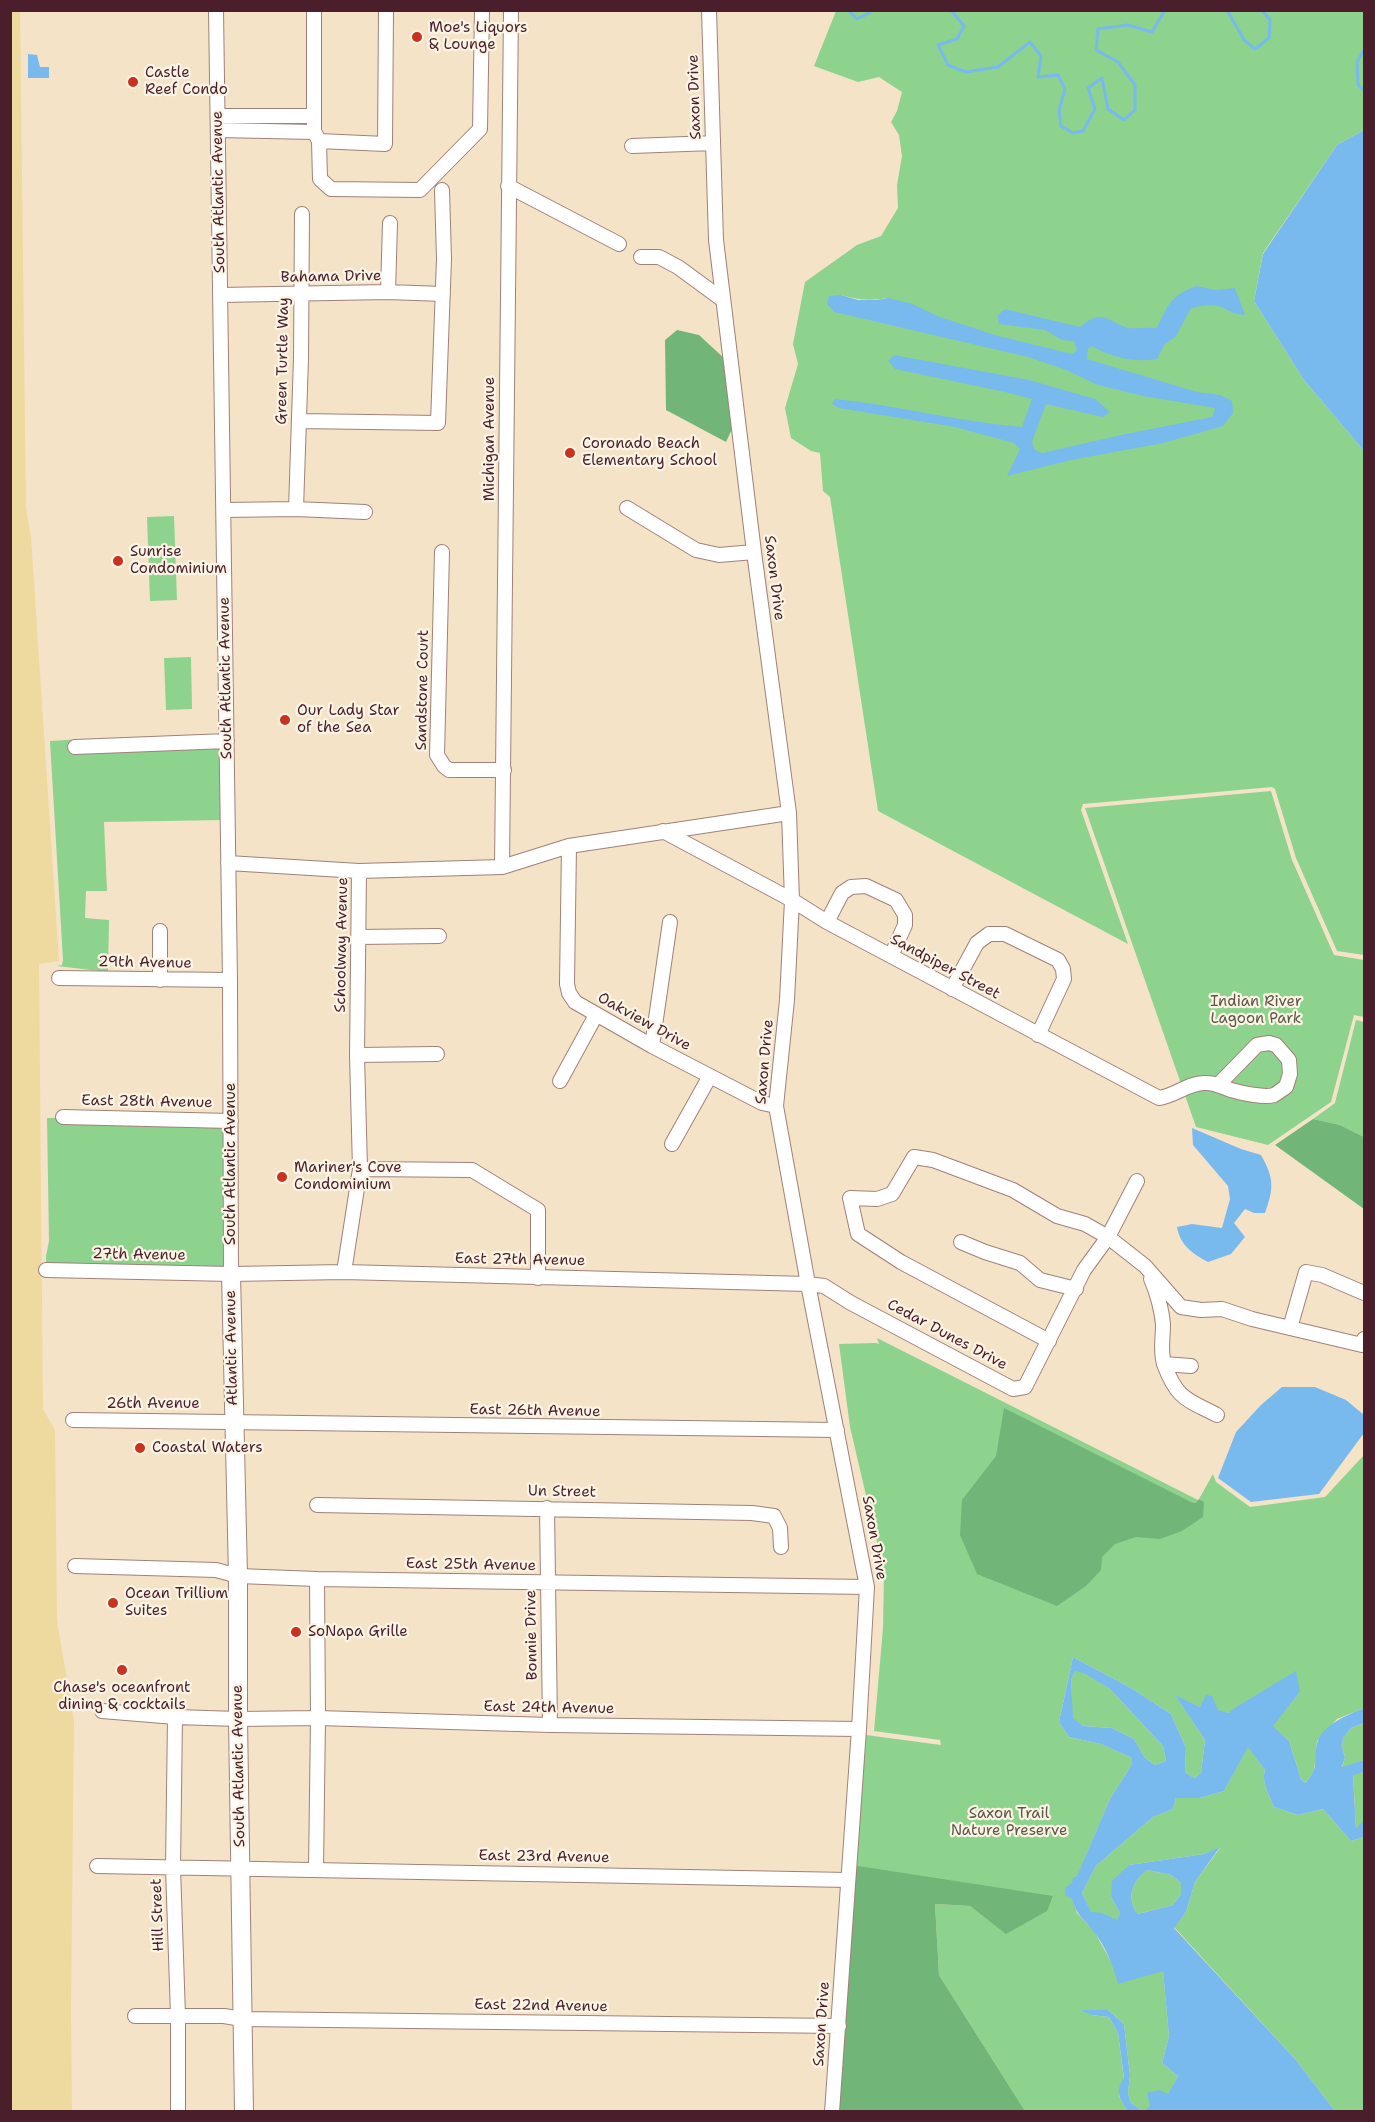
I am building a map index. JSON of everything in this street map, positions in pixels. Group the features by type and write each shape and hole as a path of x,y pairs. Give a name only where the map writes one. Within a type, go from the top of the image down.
{"main road":[{"name":"Atlantic Avenue","path":"231,1274 234,1421"},
{"name":"South Atlantic Avenue","path":"234,1421 244,2112"}],"street":[{"name":"South Atlantic Avenue","path":"216,10 231,980 231,1274"},
{"path":"314,10 314,116 320,179 331,189 420,190 480,129 482,10"},
{"path":"218,123 385,144 386,10"},
{"name":"Michigan Avenue","path":"502,867 511,10"},
{"name":"Saxon Drive","path":"709,10 716,240 789,813 792,900 787,1000 776,1106 867,1587 860,1730 832,2112"},
{"path":"218,123 314,116"},
{"path":"632,146 713,143"},
{"path":"508,186 619,244"},
{"path":"299,421 438,423 443,294 442,190"},
{"name":"Green Turtle Way","path":"296,509 302,213"},
{"path":"388,292 390,223"},
{"path":"641,257 659,257 678,267 723,300"},
{"name":"Bahama Drive","path":"220,295 388,292 443,294"},
{"path":"627,508 696,550 719,555 754,552"},
{"path":"224,510 296,509 365,513"},
{"name":"Sandstone Court","path":"442,552 437,755 449,770 504,770"},
{"path":"75,747 227,741"},
{"name":"Schoolway Avenue","path":"344,1272 360,1169 357,1055 359,871 502,867 569,846 789,813"},
{"name":"Sandpiper Street","path":"663,831 792,900 827,922 1159,1098 1169,1097 1190,1086 1203,1083 1219,1084 1243,1093 1272,1096 1286,1087 1290,1074 1289,1060 1276,1045 1269,1043 1257,1045 1219,1084"},
{"name":"Oakview Drive","path":"569,846 567,984 569,993 575,1002 652,1046 762,1103 776,1106"},
{"path":"228,863 359,871"},
{"path":"827,922 842,893 851,887 866,886 896,900 905,915 905,925 891,956"},
{"path":"652,1046 670,922"},
{"path":"160,931 160,980"},
{"path":"952,989 976,943 989,934 1005,934 1058,960 1063,969 1064,979 1038,1035"},
{"path":"358,937 439,936"},
{"name":"29th Avenue","path":"59,978 231,980"},
{"path":"560,1081 596,1015"},
{"path":"357,1055 437,1054"},
{"path":"672,1144 710,1076"},
{"name":"East 28th Avenue","path":"63,1117 231,1121"},
{"path":"1049,1341 901,1262 858,1234 850,1198 877,1199 892,1194 914,1157 933,1160 1013,1190 1057,1216 1085,1224 1107,1237 1145,1266 1180,1307 1201,1310 1222,1309 1252,1319 1362,1345 1365,1339"},
{"path":"360,1169 472,1170 538,1210 538,1278"},
{"name":"Cedar Dunes Drive","path":"808,1284 824,1286 851,1303 1014,1389 1025,1387 1084,1270 1107,1237 1137,1180"},
{"path":"962,1242 1020,1263 1040,1280 1076,1289"},
{"path":"1145,1266 1155,1288 1163,1324 1161,1353 1170,1380 1180,1396 1217,1415"},
{"name":"27th Avenue","path":"46,1270 231,1274"},
{"name":"East 27th Avenue","path":"231,1274 344,1272 808,1284"},
{"path":"1290,1328 1306,1272 1322,1275 1365,1293"},
{"path":"1164,1364 1191,1366"},
{"name":"26th Avenue","path":"73,1420 234,1421"},
{"name":"East 26th Avenue","path":"234,1421 547,1428 837,1430"},
{"name":"Un Street","path":"316,1505 752,1513 774,1516 780,1528 781,1547"},
{"name":"Bonnie Drive","path":"547,1508 550,1725"},
{"name":"East 25th Avenue","path":"75,1566 216,1570 238,1576 317,1579 867,1587"},
{"path":"316,1870 317,1579"},
{"name":"East 24th Avenue","path":"102,1711 238,1719 318,1718 550,1725 860,1730"},
{"name":"Hill Street","path":"175,1717 173,1868 178,2016 178,2112"},
{"name":"East 23rd Avenue","path":"97,1866 848,1880"},
{"name":"East 22nd Avenue","path":"135,2016 839,2026"}],"green space":[{"path":"836,11 1364,11 1364,130 1337,145 1263,253 1254,301 1304,380 1364,451 1364,955 1337,951 1296,858 1275,789 1272,787 1083,804 1081,810 1128,944 878,811 830,497 823,491 820,453 811,451 791,438 785,408 798,364 793,344 805,282 857,245 881,236 898,208 897,185 902,156 899,135 891,122 897,111 902,92 879,77 858,82 814,66","holes":["841,295 870,300 888,298 900,327 862,318"]},
{"path":"677,330 699,335 725,359 733,427 726,442 666,410 665,340"},
{"path":"174,516 177,600 150,601 147,517"},
{"path":"191,657 192,709 166,710 164,658"},
{"path":"82,739 222,741 223,820 104,822 107,891 86,891 85,918 109,920 108,972 57,966 62,965 63,960 50,741"},
{"name":"Indian River Lagoon Park","path":"1271,791 1292,860 1334,955 1364,960 1364,1017 1354,1015 1331,1102 1268,1145 1196,1127 1085,808"},
{"path":"1356,1020 1364,1022 1364,1137 1340,1125 1313,1119 1335,1103"},
{"path":"226,1113 226,1272 77,1278 46,1277 49,1241 47,1118 173,1117"},
{"path":"1313,1119 1340,1125 1364,1137 1364,1209 1275,1145"},
{"name":"Saxon Trail Nature Preserve","path":"877,1338 1204,1503 1199,1499 1213,1474 1216,1482 1250,1507 1325,1497 1364,1455 1364,1708 1337,1719 1317,1741 1314,1772 1305,1783 1301,1779 1289,1741 1272,1726 1300,1692 1229,1713 1200,1707 1176,1696 1205,1740 1201,1773 1194,1778 1185,1772 1186,1748 1171,1714 1131,1688 1073,1657 1059,1722 1069,1737 1101,1744 1132,1758 1132,1764 1110,1799 1077,1877 1072,1898 1077,1913 1094,1931 1113,1965 1163,1970 1169,2036 1162,2063 1178,2076 1168,2095 1143,2111 1131,2103 1128,2093 1130,2075 1124,2024 1108,2010 1091,2015 1109,2017 1118,2033 1124,2079 1119,2096 1128,2111 1025,2111 939,1975 935,1904 970,1906 1006,1933 1053,1897 856,1868 866,1735 941,1745 940,1740 874,1731 883,1628 884,1572 850,1427 839,1344 879,1344"},
{"path":"1004,1408 1193,1503 1199,1499 1204,1502 1203,1517 1182,1531 1160,1539 1136,1537 1115,1544 1102,1557 1101,1570 1086,1586 1057,1606 977,1574 960,1535 962,1500 996,1456"},
{"path":"1075,1670 1084,1672 1110,1689 1163,1746 1166,1761 1155,1765 1145,1758 1134,1739 1112,1728 1083,1726 1072,1718 1071,1680"},
{"path":"1364,1723 1364,1760 1342,1768 1345,1757 1342,1747 1343,1738 1351,1728"},
{"path":"1248,1746 1265,1770 1265,1784 1274,1807 1298,1815 1323,1809 1351,1841 1364,1837 1364,2111 1335,2111 1296,2060 1174,1927 1186,1912 1195,1882 1220,1848 1204,1854 1129,1865 1111,1897 1120,1913 1117,1921 1103,1913 1091,1913 1082,1893 1096,1866 1153,1817 1173,1809 1176,1798 1200,1798 1224,1791"},
{"path":"1364,1772 1364,1819 1356,1830 1353,1774"},
{"path":"858,1866 1053,1896 1047,1911 1006,1934 970,1906 935,1904 939,1975 1025,2111 832,2112 848,1880"},
{"path":"1147,1870 1171,1875 1181,1883 1181,1894 1173,1905 1138,1914 1132,1902 1132,1890"}],"sand":[{"path":"20,10 26,507 31,537 59,961 39,964 43,1409 55,1430 57,1620 74,1722 72,2111 11,2112 10,11"}],"water":[{"path":"28,54 37,55 40,67 49,67 49,78 28,78"},
{"path":"1364,130 1364,451 1304,380 1254,301 1263,254 1337,145"},
{"path":"1196,286 1216,290 1235,288 1245,315 1214,306 1191,308 1176,336 1164,345 1157,359 1123,358 1091,346 1088,349 1087,359 1197,392 1220,395 1232,401 1233,413 1223,426 1163,443 1071,460 1007,476 1020,449 1014,443 955,427 839,408 832,404 835,399 1022,427 1032,399 895,369 888,361 894,355 1029,380 1095,399 1110,412 1103,417 1046,404 1032,442 1035,450 1042,453 1212,417 1215,408 1143,396 1098,385 1066,370 1028,357 834,312 827,304 829,296 841,295 858,300 888,298 910,303 940,317 995,335 1072,354 1077,350 1074,341 1062,340 1045,330 999,324 997,316 1005,309 1080,327 1099,317 1128,328 1157,328 1171,302 1181,293"},
{"path":"1192,1128 1261,1155 1271,1183 1265,1213 1254,1213 1245,1209 1234,1223 1245,1237 1231,1254 1208,1262 1188,1248 1181,1239 1177,1227 1192,1224 1222,1228 1230,1199 1228,1186 1193,1145"},
{"path":"1282,1387 1315,1387 1346,1400 1364,1415 1364,1433 1319,1494 1251,1502 1218,1478 1236,1432 1261,1405"},
{"path":"1073,1657 1131,1688 1171,1714 1186,1748 1185,1772 1194,1778 1201,1773 1205,1740 1175,1695 1200,1707 1206,1695 1212,1696 1218,1710 1229,1713 1296,1671 1300,1692 1273,1726 1289,1741 1301,1779 1305,1783 1315,1768 1319,1738 1329,1726 1364,1708 1364,1723 1351,1728 1343,1738 1342,1747 1345,1757 1342,1767 1364,1760 1364,1772 1353,1775 1356,1829 1364,1819 1364,1837 1351,1841 1323,1809 1298,1815 1274,1807 1265,1784 1265,1770 1248,1747 1224,1791 1200,1798 1176,1798 1173,1809 1153,1817 1096,1866 1082,1893 1091,1912 1103,1913 1117,1920 1120,1913 1111,1897 1112,1881 1129,1865 1204,1854 1220,1847 1195,1882 1186,1912 1174,1928 1296,2060 1335,2111 1143,2111 1150,2106 1147,2093 1159,2090 1168,2094 1178,2076 1162,2063 1169,2036 1163,1971 1118,1984 1102,1943 1078,1914 1072,1899 1065,1895 1065,1888 1077,1876 1110,1799 1132,1764 1132,1758 1101,1744 1069,1737 1059,1722","holes":["1075,1671 1084,1673 1110,1689 1163,1746 1166,1761 1155,1765 1145,1758 1134,1739 1112,1728 1083,1726 1073,1718 1071,1680","1147,1870 1171,1875 1181,1883 1181,1894 1173,1905 1138,1914 1132,1902 1132,1890"]},
{"path":"1081,2010 1108,2010 1124,2024 1130,2075 1128,2093 1131,2103 1143,2111 1128,2111 1119,2095 1119,2088 1124,2078 1118,2033 1109,2017 1091,2015"}],"waterway":[{"path":"848,10 857,19 869,13 870,10"},
{"path":"951,10 964,26 957,39 938,45 948,65 966,72 998,67 1030,42 1041,56 1038,77 1058,75 1065,89 1059,111 1061,126 1073,133 1083,131 1095,109 1088,88 1102,78 1108,109 1124,120 1135,110 1135,85 1118,62 1096,50 1098,29 1128,25 1152,32 1165,10"},
{"path":"1227,10 1244,40 1255,49 1269,38 1270,20 1262,10"},
{"path":"1364,50 1357,62 1358,85 1364,90"}],"place":[{"name":"Moe's Liquors & Lounge","path":"417,37"},
{"name":"Castle Reef Condo","path":"133,82"},
{"name":"Coronado Beach Elementary School","path":"570,453"},
{"name":"Sunrise Condominium","path":"118,561"},
{"name":"Our Lady Star of the Sea","path":"285,720"},
{"name":"Mariner's Cove Condominium","path":"282,1177"},
{"name":"Coastal Waters","path":"140,1448"},
{"name":"Ocean Trillium Suites","path":"113,1603"},
{"name":"SoNapa Grille","path":"296,1632"},
{"name":"Chase's oceanfront dining & cocktails","path":"122,1670"}]}
